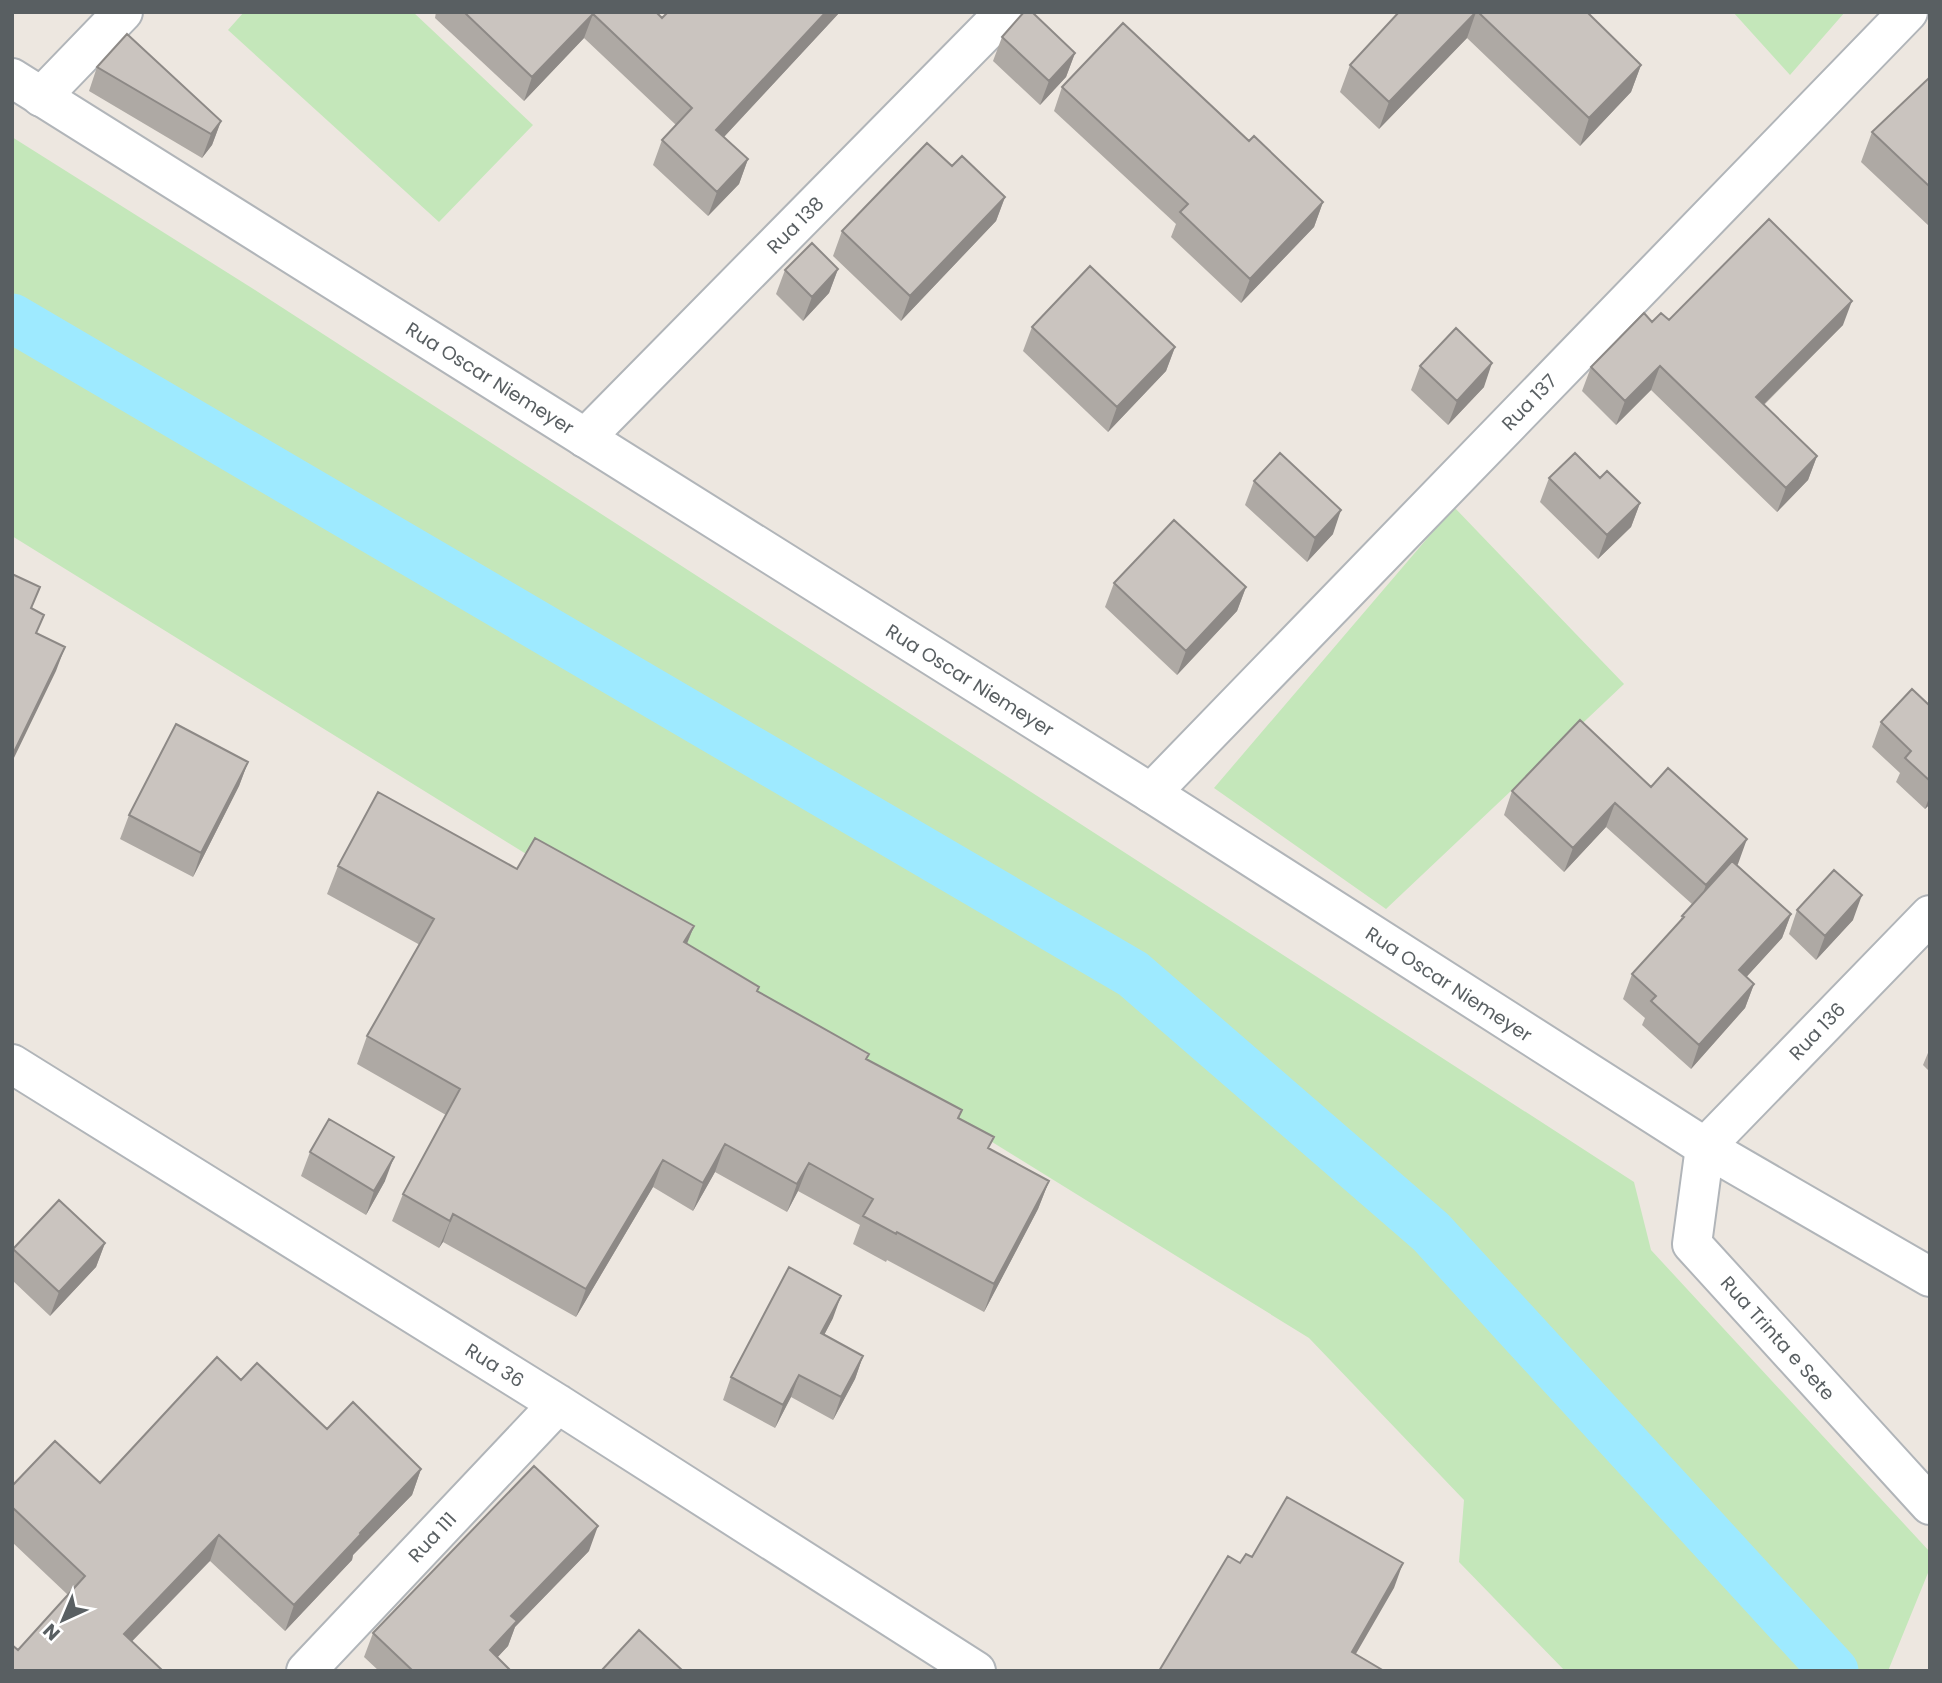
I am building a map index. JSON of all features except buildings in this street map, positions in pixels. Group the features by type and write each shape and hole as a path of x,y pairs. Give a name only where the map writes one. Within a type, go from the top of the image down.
{"street":[{"path":"27,87 122,12"},
{"name":"Rua 138","path":"585,438 1005,12"},
{"name":"Rua 137","path":"1151,793 1908,12"},
{"name":"Rua Oscar Niemeyer","path":"27,87 1151,793 1705,1147 1930,1278"},
{"name":"Rua 136","path":"1705,1147 1930,915"},
{"name":"Rua 36","path":"12,1064 558,1404 975,1671"},
{"name":"Rua Trinta e Sete","path":"1705,1147 1692,1244 1930,1504"},
{"name":"Rua 111","path":"306,1671 558,1404"}],"green space":[{"path":"244,12 413,12 533,125 439,222 228,30"},
{"path":"1733,12 1845,12 1790,75"},
{"path":"12,137 255,290 1634,1182 1651,1250 1930,1552 1930,1568 1888,1671 1565,1671 1459,1562 1464,1500 1309,1338 12,536"},
{"path":"1454,507 1624,684 1386,909 1214,788"}],"waterway":[{"path":"12,318 1133,974 1431,1232 1834,1671"}]}
